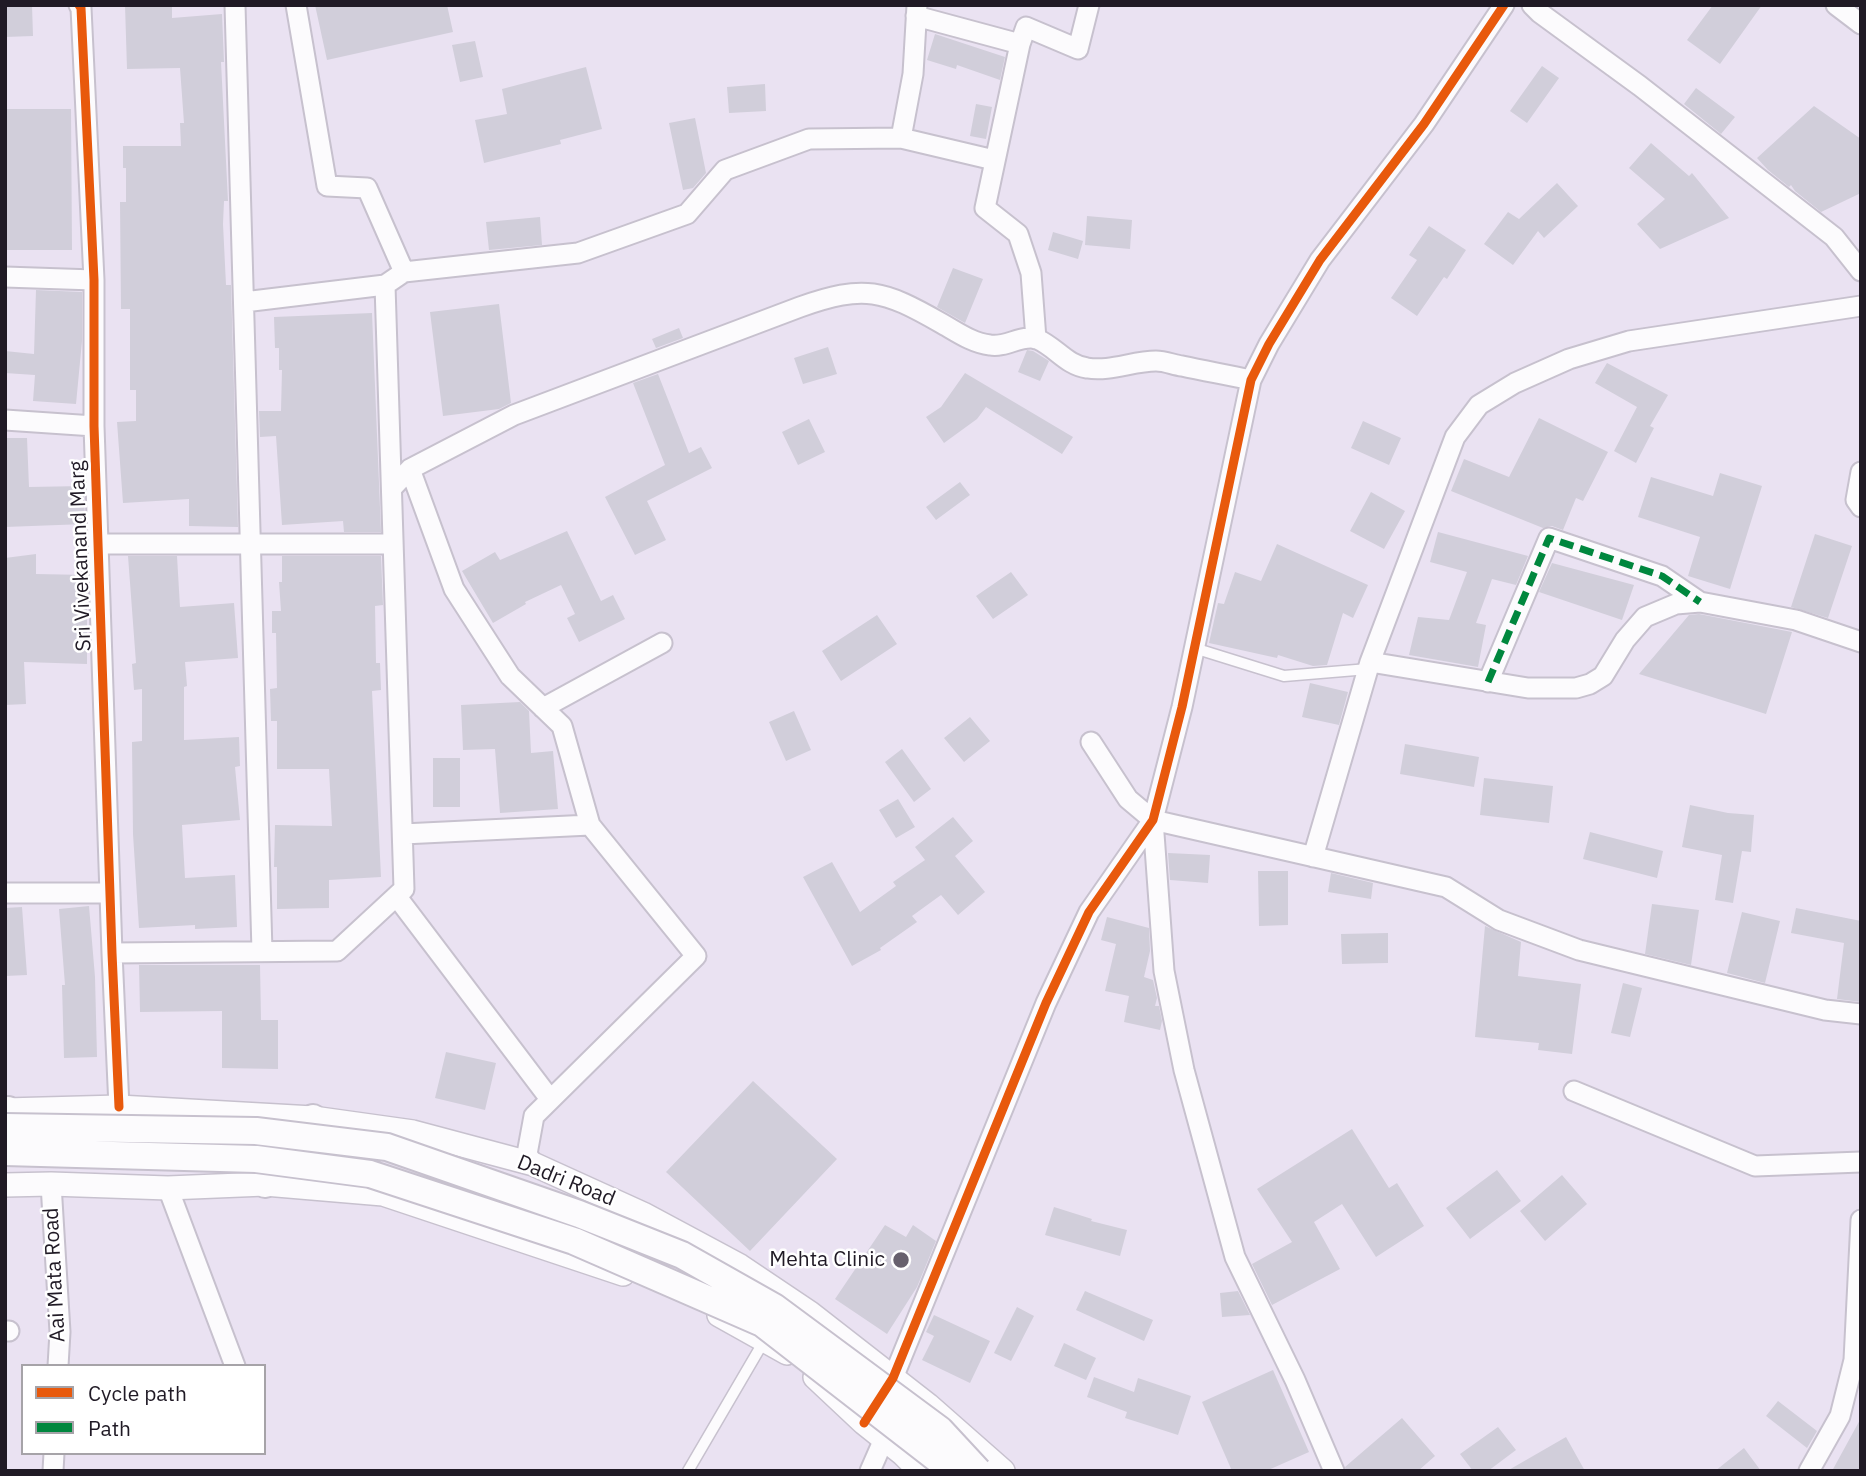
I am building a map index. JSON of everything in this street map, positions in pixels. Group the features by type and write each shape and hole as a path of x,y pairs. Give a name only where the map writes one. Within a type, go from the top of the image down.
{"main road":[{"path":"6,1115 256,1131 387,1147 553,1205 682,1255 774,1307 940,1430 978,1471"},
{"path":"265,1184 276,1169 316,1168 322,1164 325,1156 324,1145 316,1135 313,1118"},
{"path":"5,1152 256,1159 370,1174 574,1241 762,1323 953,1471"}],"street":[{"name":"Sri Vivekanand Marg","path":"79,5 94,280 94,426 119,1107"},
{"path":"235,5 262,951"},
{"path":"296,5 327,186 367,187 404,272"},
{"path":"1036,339 1031,273 1018,234 985,208 1026,27 1078,49 1089,5"},
{"path":"1334,1471 1295,1380 1236,1256 1184,1070 1164,971 1153,820 1182,707 1251,380 1269,344 1320,260 1424,124 1504,5"},
{"path":"1532,5 1834,237 1861,271"},
{"path":"1836,5 1861,24"},
{"path":"901,138 913,74 917,10 1020,44"},
{"path":"244,302 385,285 404,272 578,253 687,214 725,170 808,139 901,138 994,160"},
{"path":"5,277 94,280"},
{"path":"112,953 337,951 404,889 385,285"},
{"path":"392,488 410,469 514,415 800,307 845,293 883,295 903,301 970,339 991,346 1028,337 1036,339 1053,348 1064,359 1087,368 1102,369 1158,361 1251,380"},
{"path":"1312,856 1369,665 1455,437 1479,405 1515,383 1569,359 1629,341 1861,306"},
{"path":"5,420 94,426"},
{"path":"410,469 454,589 510,676 562,726 590,825 696,956 534,1115 527,1154 533,1164"},
{"path":"1861,472 1856,500 1861,508"},
{"path":"1488,682 1549,538 1662,576 1700,602"},
{"path":"98,544 393,544"},
{"path":"1369,665 1528,688 1576,688 1603,676 1625,640 1645,617 1676,604 1700,602 1796,620 1861,642"},
{"path":"543,708 662,643"},
{"path":"1091,742 1128,799 1153,820 1446,887 1499,920 1579,950 1825,1010 1861,1014"},
{"path":"864,1423 893,1378 1046,1003 1088,912 1153,820"},
{"path":"403,834 590,825"},
{"path":"5,893 110,893"},
{"path":"397,897 550,1099"},
{"path":"1574,1091 1755,1166 1861,1162"},
{"name":"Dadri Road","path":"6,1115 119,1107 313,1118 413,1132 533,1164 643,1214 740,1266 810,1313 928,1405 1003,1471"},
{"name":"Aai Mata Road","path":"51,1184 60,1332 58,1364"},
{"path":"5,1185 168,1188 265,1184 383,1194 617,1272 715,1313 793,1356 920,1471"},
{"path":"168,1188 233,1364"},
{"path":"1809,1471 1840,1416 1854,1360 1861,1220"},
{"path":"870,1471 884,1439"}],"lane":[{"path":"1194,648 1284,676 1369,665"},
{"path":"688,1471 764,1340"}],"building":[{"path":"32,5 33,36 5,37 5,6"},
{"path":"125,5 172,5 172,18 222,14 224,62 221,62 228,201 224,201 223,224 226,285 231,285 238,527 189,526 189,499 123,503 117,422 136,421 136,390 130,390 130,309 121,309 120,202 126,202 123,146 181,146 180,123 184,123 180,68 127,69"},
{"path":"315,5 447,5 453,32 327,60"},
{"path":"1713,5 1762,5 1720,64 1687,40"},
{"path":"935,34 1005,57 1000,80 957,65 956,69 927,60"},
{"path":"475,41 483,77 460,82 452,45"},
{"path":"1542,66 1559,78 1527,123 1510,111"},
{"path":"586,67 602,129 560,140 561,144 484,163 475,120 507,114 502,89"},
{"path":"765,84 766,111 729,113 727,87"},
{"path":"1696,88 1735,117 1721,134 1684,104"},
{"path":"976,104 992,107 986,139 970,136"},
{"path":"1814,106 1861,139 1861,193 1821,212 1757,158"},
{"path":"5,109 71,109 72,250 5,250"},
{"path":"695,118 706,173 693,188 683,190 669,123"},
{"path":"1651,143 1689,176 1692,173 1729,218 1660,249 1637,224 1665,199 1629,168"},
{"path":"1557,183 1578,206 1544,238 1538,231 1513,265 1484,244 1508,212 1519,219"},
{"path":"1087,216 1132,220 1130,249 1085,245"},
{"path":"540,217 542,245 489,250 486,222"},
{"path":"1429,226 1466,250 1417,316 1391,298 1417,260 1409,255"},
{"path":"1053,232 1083,241 1078,259 1048,250"},
{"path":"953,268 983,279 965,323 937,307"},
{"path":"36,290 82,292 82,341 76,404 33,401 35,375 5,373 5,351 34,354"},
{"path":"499,304 511,403 499,409 443,416 430,312"},
{"path":"372,313 381,532 344,532 343,521 282,525 276,436 260,437 259,411 281,411 282,370 279,370 279,348 275,348 274,317"},
{"path":"679,328 683,338 656,348 652,339"},
{"path":"828,347 837,374 803,384 794,358"},
{"path":"1027,350 1049,361 1040,381 1018,372"},
{"path":"1607,363 1668,395 1650,426 1654,428 1636,463 1614,451 1637,407 1595,383"},
{"path":"965,373 1073,437 1062,454 986,407 977,419 944,443 926,417 941,407"},
{"path":"658,374 689,453 701,447 712,468 647,501 666,540 635,555 605,497 665,465 633,383"},
{"path":"1539,418 1608,452 1583,501 1576,498 1563,530 1552,526 1543,528 1451,491 1464,459 1509,477"},
{"path":"809,419 825,452 798,465 782,432"},
{"path":"1363,421 1401,438 1389,465 1351,448"},
{"path":"5,438 27,438 29,487 84,486 85,524 5,527"},
{"path":"1720,473 1762,486 1730,589 1688,576 1700,537 1638,517 1651,477 1713,496"},
{"path":"960,482 970,495 936,520 926,507"},
{"path":"1371,492 1405,511 1384,549 1350,531"},
{"path":"567,531 601,601 613,595 625,619 579,642 567,618 575,614 561,585 525,602 526,604 493,623 462,571 495,552 500,560"},
{"path":"1438,532 1528,556 1516,585 1492,579 1476,623 1486,625 1478,667 1409,655 1418,617 1449,620 1467,572 1430,562"},
{"path":"1815,534 1852,546 1828,618 1791,607"},
{"path":"1277,544 1368,585 1353,618 1343,613 1327,665 1313,666 1278,655 1277,658 1209,643 1218,603 1224,604 1235,572 1261,581"},
{"path":"36,554 36,574 87,575 87,664 24,662 26,704 5,705 5,558"},
{"path":"128,556 177,556 180,607 234,603 238,658 185,662 187,686 184,687 184,740 239,737 240,766 235,767 240,820 182,825 185,878 235,875 237,927 195,929 195,925 139,928 133,834 132,742 142,741 142,689 134,690 132,664 136,663"},
{"path":"282,556 381,556 383,605 375,606 376,663 380,663 381,690 372,691 381,877 329,880 329,908 277,909 275,825 332,826 329,769 277,769 277,721 271,721 270,689 277,688 276,633 272,633 272,611 281,611 279,582 282,582"},
{"path":"1552,563 1634,585 1622,620 1539,592"},
{"path":"1011,572 1028,595 993,619 976,596"},
{"path":"1699,614 1792,632 1766,714 1639,674 1689,615"},
{"path":"877,615 897,644 841,681 822,651"},
{"path":"1310,683 1348,692 1339,725 1302,717"},
{"path":"520,702 529,711 531,753 553,751 558,809 500,813 495,749 463,750 461,705"},
{"path":"794,711 811,750 786,761 769,722"},
{"path":"970,717 990,741 964,762 944,738"},
{"path":"1405,744 1479,757 1474,787 1400,774"},
{"path":"902,749 931,789 914,802 885,762"},
{"path":"433,758 460,758 460,807 433,807"},
{"path":"1484,778 1553,786 1549,823 1480,815"},
{"path":"898,799 915,827 896,838 879,810"},
{"path":"1690,805 1754,815 1751,852 1742,851 1733,903 1715,900 1722,855 1682,847"},
{"path":"953,817 973,841 955,856 985,892 958,915 941,895 912,916 917,922 880,948 881,950 852,966 803,877 832,862 860,912 896,886 893,882 925,860 915,847"},
{"path":"1590,832 1663,851 1657,878 1583,859"},
{"path":"1168,853 1210,855 1208,883 1170,880"},
{"path":"1258,871 1288,871 1288,925 1259,926"},
{"path":"1331,873 1373,883 1371,899 1328,892"},
{"path":"1652,904 1699,910 1691,965 1645,954"},
{"path":"89,906 95,977 97,1057 64,1058 62,985 65,985 59,909"},
{"path":"22,907 27,975 5,976 5,908"},
{"path":"1796,908 1861,921 1861,1002 1837,999 1844,943 1791,933"},
{"path":"1742,912 1780,921 1765,983 1727,973"},
{"path":"1107,917 1149,928 1150,951 1144,977 1153,980 1157,998 1155,1006 1159,1006 1162,1021 1160,1030 1124,1022 1129,996 1105,991 1116,944 1101,940"},
{"path":"1485,926 1521,942 1518,976 1581,984 1572,1054 1538,1050 1539,1043 1475,1037"},
{"path":"1388,933 1388,963 1342,964 1341,934"},
{"path":"139,965 260,965 261,1020 278,1020 278,1069 222,1068 222,1011 140,1012"},
{"path":"1623,983 1642,988 1630,1037 1611,1033"},
{"path":"446,1052 496,1063 485,1110 435,1098"},
{"path":"753,1081 837,1159 750,1251 666,1172"},
{"path":"1352,1129 1389,1188 1397,1183 1424,1226 1376,1257 1342,1204 1314,1222 1340,1269 1272,1305 1252,1264 1292,1242 1257,1189"},
{"path":"1497,1170 1521,1201 1470,1239 1446,1208"},
{"path":"1562,1175 1587,1204 1545,1241 1520,1211"},
{"path":"1054,1207 1092,1219 1091,1221 1127,1230 1120,1256 1045,1235"},
{"path":"885,1225 906,1237 913,1225 936,1241 917,1287 887,1334 835,1299"},
{"path":"1085,1291 1153,1320 1144,1341 1076,1310"},
{"path":"1238,1291 1250,1315 1222,1317 1220,1293"},
{"path":"1017,1307 1034,1316 1011,1361 994,1353"},
{"path":"934,1315 990,1341 970,1383 922,1360 934,1336 926,1332"},
{"path":"1064,1343 1096,1358 1086,1380 1054,1366"},
{"path":"1273,1370 1309,1452 1266,1471 1232,1471 1202,1402"},
{"path":"1094,1377 1134,1392 1138,1378 1191,1396 1178,1435 1125,1418 1127,1412 1087,1397"},
{"path":"1778,1401 1817,1431 1807,1448 1766,1416"},
{"path":"1402,1418 1435,1456 1418,1471 1346,1471 1345,1467"},
{"path":"1861,1418 1861,1471 1832,1471"},
{"path":"1498,1427 1516,1450 1488,1471 1473,1471 1460,1454"},
{"path":"1566,1437 1585,1471 1507,1471"},
{"path":"1744,1448 1761,1471 1715,1471"}],"marked path":[{"path":"1488,682 1549,538 1662,576 1700,602"}],"cycle path":[{"path":"79,5 94,280 94,426 119,1107"},
{"path":"864,1423 893,1378 1046,1003 1089,912 1153,820 1182,707 1251,380 1269,344 1320,260 1424,124 1504,5"}],"place":[{"name":"Mehta Clinic","path":"901,1260"}]}
